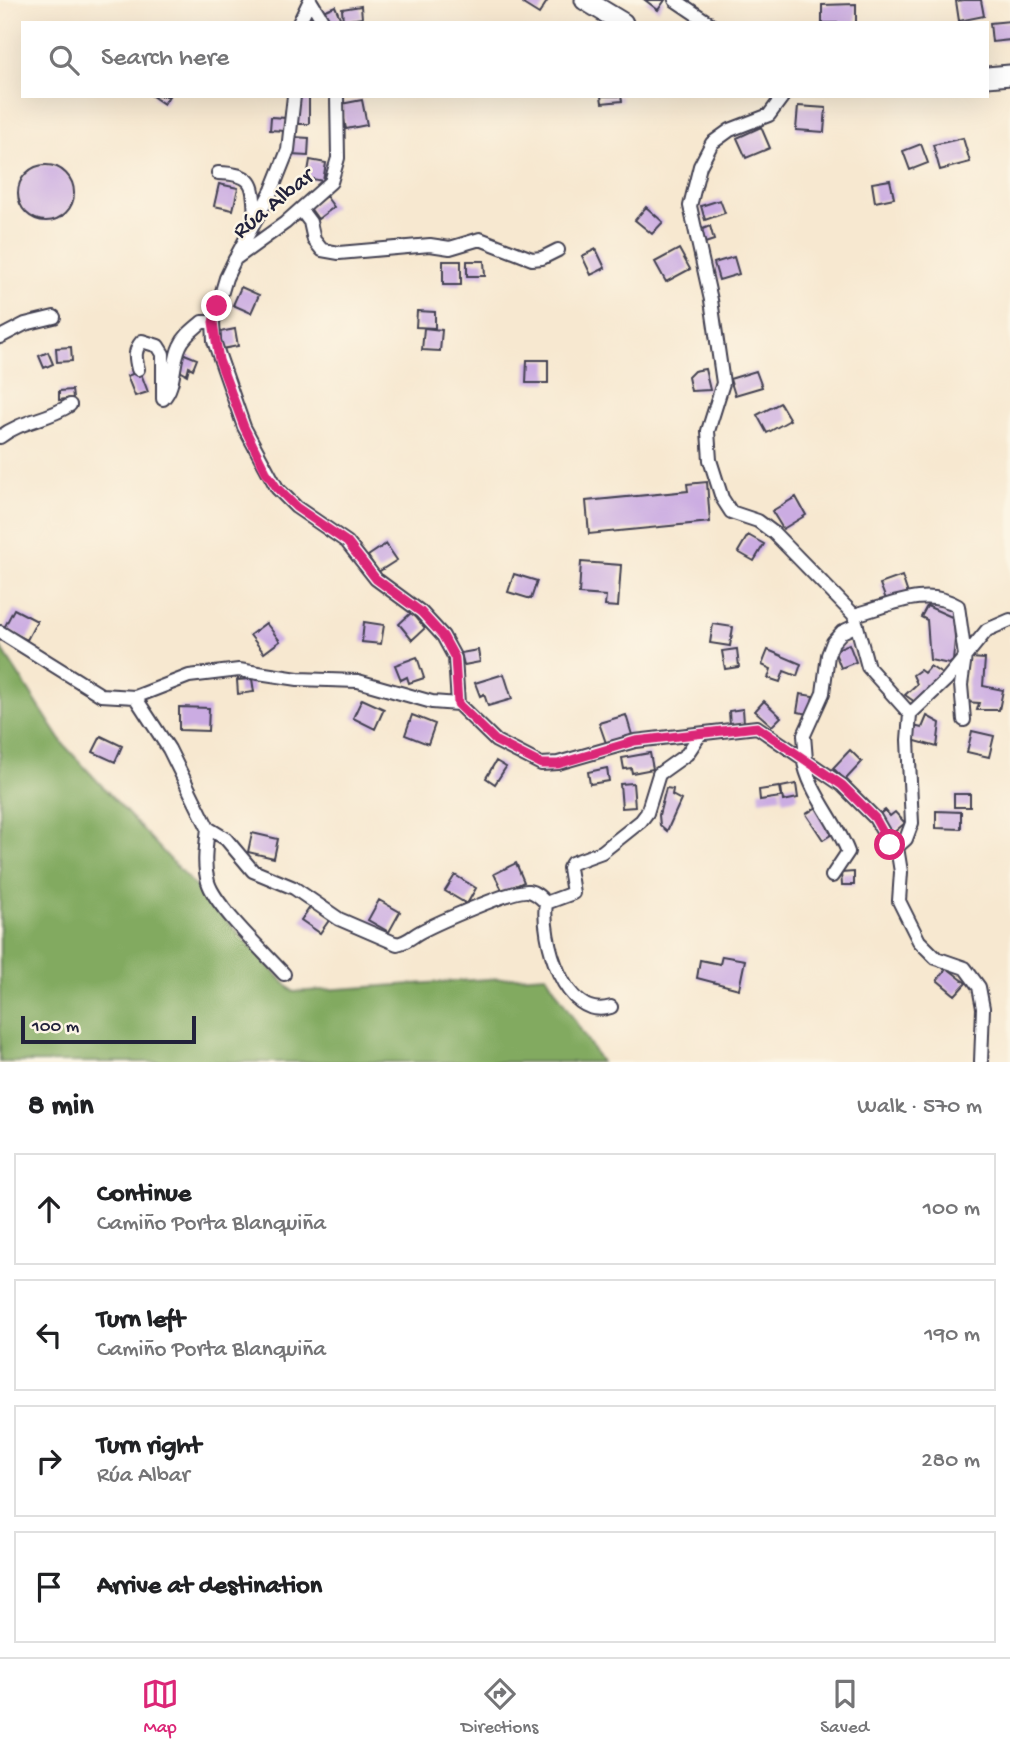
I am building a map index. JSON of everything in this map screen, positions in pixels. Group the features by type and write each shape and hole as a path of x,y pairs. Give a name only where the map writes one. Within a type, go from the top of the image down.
{"main road":[{"path":"585,0 620,21"},
{"path":"989,77 1010,75"}],"street":[{"path":"300,21 310,0"},
{"path":"310,0 323,21"},
{"path":"675,0 706,21"},
{"path":"235,259 256,221 288,150 294,98"},
{"name":"Rúa Albar","path":"335,98 338,158 331,182 301,210 235,259 226,278 213,322 223,371 244,427 277,488 296,507 347,542 376,579 421,612 443,636 455,658 458,704"},
{"path":"782,98 769,115 730,130 712,143 695,185 690,206 711,300 723,383 708,431 710,460 722,498 731,512 758,521 774,533 785,548 855,620 868,667 910,714"},
{"path":"218,173 239,173 249,178 253,187 256,221"},
{"path":"301,210 310,222 314,240 322,250 339,253 430,244 450,248 480,239 532,259 542,258 558,250"},
{"path":"0,337 25,324 54,317"},
{"path":"138,369 135,350 138,345 142,341 158,346 163,354 163,399 172,381 178,348 186,335 202,322 213,322"},
{"path":"0,437 15,425 58,413 70,405"},
{"path":"832,876 848,852 841,832 805,772 804,735 823,692 830,649 842,632 855,620 927,595 945,598 958,606 965,656 961,685 964,720"},
{"path":"897,847 906,839 912,823 908,740 910,714 946,680 987,630 1010,620"},
{"path":"0,632 30,648 82,685 101,695 135,697 198,674 239,670 298,679 358,681 432,702 458,704 496,741 541,764 558,764 635,741 699,736 757,727 851,793 875,818 890,845 897,847"},
{"path":"135,697 169,749 208,828 226,839 253,871 295,888 340,919 397,944 407,943 420,932 490,901 526,891 536,894 546,903"},
{"path":"546,903 568,898 573,893 569,868 572,863 602,852 641,821 648,813 659,774 687,754 699,736"},
{"path":"208,828 204,862 208,885 284,974"},
{"path":"897,847 901,872 898,901 919,941 936,958 965,968 979,987 983,1008 981,1062"},
{"path":"546,903 543,922 569,994 586,1007 598,1011 611,1007"}],"green space":[{"path":"0,646 64,745 293,992 546,975 601,1062 0,1062"}],"building":[{"path":"525,0 548,0 539,14 523,4"},
{"path":"645,0 665,0 658,10"},
{"path":"981,0 984,16 959,21 956,1"},
{"path":"856,4 856,21 822,21 822,5"},
{"path":"335,6 341,20 327,21 323,11"},
{"path":"361,6 362,18 343,21 342,9"},
{"path":"1010,21 1010,40 992,42 990,23"},
{"path":"155,98 168,98 164,104"},
{"path":"298,98 309,98 309,124 295,124"},
{"path":"601,98 621,98 622,101 602,103"},
{"path":"362,100 367,125 346,129 341,104"},
{"path":"798,106 826,108 824,132 796,130"},
{"path":"271,117 286,118 285,131 270,130"},
{"path":"761,127 770,148 746,158 737,138"},
{"path":"293,137 309,138 308,156 291,155"},
{"path":"963,138 970,162 940,170 933,145"},
{"path":"921,144 928,163 910,170 903,151"},
{"path":"310,160 326,163 323,181 307,178"},
{"path":"46,165 61,170 69,178 74,193 69,208 61,216 46,221 31,216 23,208 18,193 23,178 31,170"},
{"path":"890,180 894,198 875,202 872,183"},
{"path":"219,184 238,188 233,210 214,206"},
{"path":"326,196 334,207 318,219 310,208"},
{"path":"720,200 725,213 705,220 701,206"},
{"path":"646,207 663,222 652,234 635,220"},
{"path":"710,226 714,240 705,243 700,230"},
{"path":"596,249 605,268 591,275 582,256"},
{"path":"679,249 690,269 666,282 655,262"},
{"path":"734,257 739,274 719,280 714,263"},
{"path":"443,261 461,261 461,285 443,285"},
{"path":"467,261 484,261 485,276 467,276"},
{"path":"241,287 259,295 251,313 233,305"},
{"path":"417,311 435,312 435,328 416,327"},
{"path":"424,328 442,330 440,351 422,350"},
{"path":"235,329 238,346 222,349 220,332"},
{"path":"71,347 72,361 57,362 56,348"},
{"path":"48,352 53,364 44,368 39,356"},
{"path":"182,353 197,359 193,369 189,367 187,375 180,371"},
{"path":"527,360 548,360 548,383 526,383"},
{"path":"705,369 710,390 691,391 688,377 694,371"},
{"path":"140,371 148,392 135,396 127,376"},
{"path":"756,371 762,387 735,395 730,379"},
{"path":"72,390 73,398 59,400 59,391"},
{"path":"780,403 790,420 767,433 757,415"},
{"path":"707,482 710,522 589,534 586,501 688,491 687,484"},
{"path":"796,497 806,515 783,529 772,511"},
{"path":"748,535 764,544 754,561 738,552"},
{"path":"386,544 397,560 378,572 368,556"},
{"path":"581,562 621,565 618,607 605,606 606,596 579,594"},
{"path":"514,574 537,581 531,599 508,592"},
{"path":"902,576 908,594 887,602 880,584"},
{"path":"927,606 954,618 953,661 949,664 930,660 927,620 921,617"},
{"path":"14,609 37,621 27,640 4,628"},
{"path":"412,612 425,628 412,640 399,624"},
{"path":"364,622 384,625 381,644 362,642"},
{"path":"266,623 280,641 264,653 250,635"},
{"path":"713,624 733,627 730,646 710,643"},
{"path":"849,644 856,662 841,668 834,650"},
{"path":"737,649 739,667 725,669 722,651"},
{"path":"478,650 480,662 464,665 461,653"},
{"path":"768,650 801,664 797,676 784,671 780,682 768,678 771,669 762,665"},
{"path":"417,657 424,678 409,683 407,677 401,680 395,665"},
{"path":"970,658 985,659 983,686 1003,690 999,710 977,710 979,703 966,702"},
{"path":"930,666 942,674 915,702 905,695 917,684 913,675 920,670 924,673"},
{"path":"504,674 512,699 488,706 484,694 480,696 475,683"},
{"path":"252,679 254,692 238,694 237,680"},
{"path":"800,694 813,696 810,714 797,712"},
{"path":"362,699 384,709 375,729 353,718"},
{"path":"764,701 781,717 772,726 755,711"},
{"path":"179,707 209,708 208,731 179,730"},
{"path":"743,709 744,723 730,725 729,711"},
{"path":"412,715 435,724 428,744 405,735"},
{"path":"626,715 632,735 606,743 599,723"},
{"path":"927,716 940,723 937,747 912,740 913,726 922,728"},
{"path":"972,731 994,736 989,757 967,752"},
{"path":"101,736 122,746 115,762 93,752"},
{"path":"850,750 862,762 845,780 833,768"},
{"path":"650,753 653,769 632,773 631,768 624,769 622,758"},
{"path":"496,761 506,767 495,784 486,778"},
{"path":"607,768 609,781 590,784 588,772"},
{"path":"633,783 635,807 622,808 620,784"},
{"path":"796,784 798,798 783,801 781,787"},
{"path":"779,787 781,797 760,800 759,790"},
{"path":"666,788 673,789 672,795 681,800 667,831 660,825 659,815"},
{"path":"954,794 970,794 970,807 954,807"},
{"path":"817,807 834,833 823,840 806,814"},
{"path":"885,810 890,816 895,812 905,823 892,834 877,816"},
{"path":"936,811 961,812 961,829 936,828"},
{"path":"252,833 278,839 274,858 248,852"},
{"path":"516,863 524,882 503,892 494,874"},
{"path":"854,872 854,885 842,885 841,873"},
{"path":"455,875 476,888 467,904 445,891"},
{"path":"379,900 400,912 389,932 368,920"},
{"path":"311,906 330,919 320,933 301,920"},
{"path":"722,956 745,960 739,989 697,978 700,960 720,964"},
{"path":"947,968 966,983 955,995 937,980"}],"route":[{"path":"217,306 213,322 219,360 244,427 266,472 296,507 347,542 376,579 421,612 443,636 455,658 458,704 496,741 532,761 558,764 635,741 699,736 757,727 842,785 875,818 890,845"}]}
